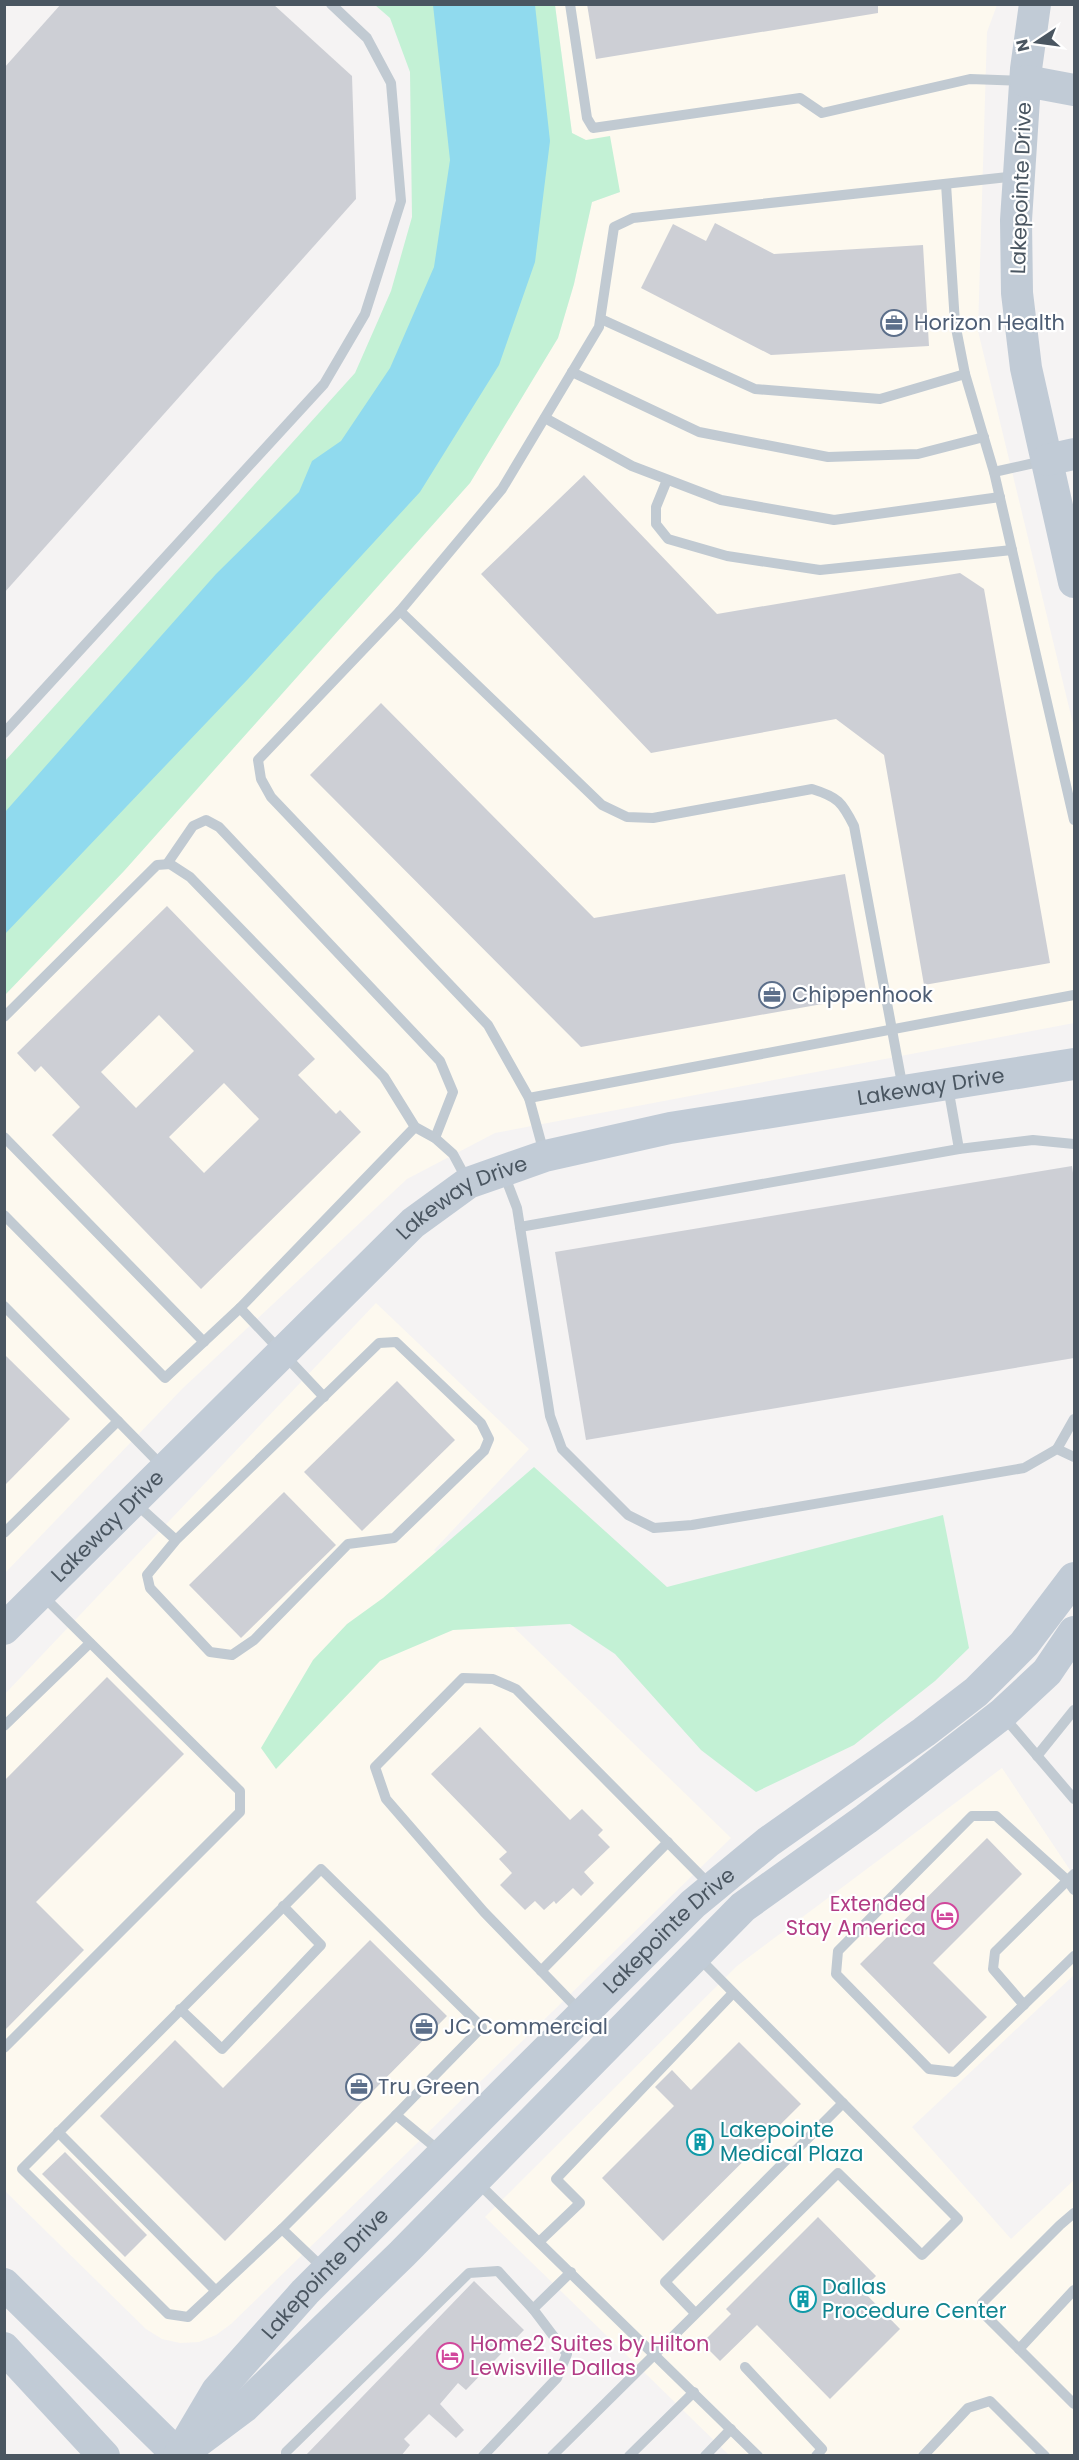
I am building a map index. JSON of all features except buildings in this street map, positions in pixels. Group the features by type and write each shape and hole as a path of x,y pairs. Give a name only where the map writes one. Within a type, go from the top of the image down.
{"main road":[{"name":"Lakepointe Drive","path":"1035,4 1026,81 1016,220 1017,293 1026,368 1061,457 1074,582"},
{"path":"1026,81 1074,90"},
{"name":"Lakeway Drive","path":"8,1620 40,1593 413,1223 468,1183 545,1156 670,1128 1074,1064"},
{"name":"Lakepointe Drive","path":"179,2455 217,2391 326,2271 583,2014 713,1887 768,1842 924,1732 976,1692 1024,1644 1074,1578"},
{"name":"Lakepointe Drive","path":"179,2455 244,2407 475,2180 743,1907 866,1819 1002,1714 1047,1672 1074,1632"},
{"path":"976,1692 1002,1714"},
{"path":"443,2154 475,2180"},
{"path":"4,2284 179,2455"},
{"path":"4,2348 104,2456"}],"lane":[{"path":"4,733 324,384 365,314 401,201 391,83 367,38 331,4"},
{"path":"570,4 586,118 592,128 801,98 822,113 970,79 1026,81"},
{"path":"545,1156 529,1098 488,1025 271,797 261,779 258,760 400,610 502,489 599,327 614,227 633,218 1019,176"},
{"path":"946,184 955,323 965,374 994,472 1074,820"},
{"path":"601,319 755,389 880,399 965,374"},
{"path":"573,372 699,432 828,457 918,454 984,437"},
{"path":"545,418 632,466 721,500 834,520 1000,497"},
{"path":"994,472 1061,457"},
{"path":"667,480 656,507 656,524 668,539 727,556 820,570 1012,550"},
{"path":"400,610 602,805 627,816 653,818 812,789 835,796 846,810 854,826 903,1091"},
{"path":"167,864 193,826 206,820 219,827 440,1061 453,1092 435,1138"},
{"path":"4,1017 157,866 167,864 190,877 384,1077 415,1127 435,1138 453,1155 468,1183"},
{"path":"529,1098 892,1032 1074,995"},
{"path":"948,1084 958,1149"},
{"path":"4,1215 165,1378 240,1308 415,1127"},
{"path":"4,1137 204,1342"},
{"path":"520,1227 958,1149 1033,1140 1074,1143"},
{"path":"502,1171 517,1208 550,1416 562,1449 628,1515 654,1528 692,1525 1024,1468 1057,1449 1074,1419"},
{"path":"4,1306 165,1469"},
{"path":"240,1308 324,1397"},
{"path":"396,1342 482,1423 489,1439 484,1451 394,1538 348,1544 254,1640 232,1655 210,1652 150,1588 147,1575 176,1540 379,1343 396,1342"},
{"path":"4,1533 118,1421"},
{"path":"1057,1449 1074,1457"},
{"path":"133,1501 176,1540"},
{"path":"4,2048 240,1812 240,1791 40,1593"},
{"path":"4,1726 90,1643"},
{"path":"583,2014 484,1912 386,1799 375,1767 463,1678 493,1679 516,1689 713,1887"},
{"path":"1037,1756 1074,1710"},
{"path":"1002,1714 1074,1799"},
{"path":"1074,1890 1071,1877 996,1816 972,1816 838,1951 836,1974 930,2069 955,2072 1074,1956"},
{"path":"541,1971 668,1842"},
{"path":"321,1869 482,2027 282,2229 188,2317 168,2314 22,2169 180,2009 321,1869"},
{"path":"1024,2005 993,1969 995,1952 1071,1877"},
{"path":"180,2009 222,2049 321,1945 283,1906"},
{"path":"552,2456 838,2173 922,2255 958,2218 696,1955"},
{"path":"539,2242 580,2203 556,2178 733,1993"},
{"path":"695,2313 665,2282 843,2103"},
{"path":"396,2115 443,2154"},
{"path":"58,2132 216,2291"},
{"path":"475,2180 655,2352 758,2456"},
{"path":"1074,2214 1060,2225 982,2303 983,2313 1074,2404"},
{"path":"282,2229 326,2271"},
{"path":"286,2456 469,2273 498,2271 533,2309 567,2354 558,2378 483,2456"},
{"path":"533,2309 571,2272"},
{"path":"1019,2349 1074,2290"},
{"path":"746,2367 822,2449 816,2456"},
{"path":"629,2456 694,2392"},
{"path":"923,2456 968,2408 990,2402 1045,2456"},
{"path":"705,2456 732,2429"}],"shaded area":[{"path":"555,5 997,5 987,32 978,331 1074,728 1074,1023 495,1133 407,1179 183,1388 5,1573 5,995 124,871 470,483 558,338 574,284 592,202 620,192 585,140 572,133"},
{"path":"376,1303 529,1449 434,1550 731,1838 231,2324 216,2335 199,2342 180,2343 162,2339 146,2329 5,2191 4,1695"},
{"path":"1002,1768 1074,1876 1074,1975 912,2127 1011,2239 1074,2180 1074,2455 729,2455 485,2217 737,1966"}],"green space":[{"path":"375,5 555,5 572,133 586,140 610,136 620,192 592,202 574,284 558,338 470,483 124,871 5,995 5,761 355,373 391,291 412,217 410,72 390,18"},
{"path":"534,1467 667,1587 943,1515 969,1648 935,1681 854,1745 756,1792 701,1750 615,1654 570,1624 453,1630 380,1661 276,1769 261,1748 313,1660 347,1624 383,1598"}],"water":[{"path":"433,5 535,5 550,141 535,262 499,365 420,492 248,679 5,934 5,812 216,574 299,492 312,461 341,441 390,368 434,267 450,160"}],"place":[{"name":"Horizon Health","path":"894,323"},
{"name":"Chippenhook","path":"772,995"},
{"name":"Extended Stay America","path":"945,1916"},
{"name":"JC Commercial","path":"424,2027"},
{"name":"Tru Green","path":"359,2087"},
{"name":"Lakepointe Medical Plaza","path":"700,2142"},
{"name":"Dallas Procedure Center","path":"803,2299"},
{"name":"Home2 Suites by Hilton Lewisville Dallas","path":"450,2356"}]}
